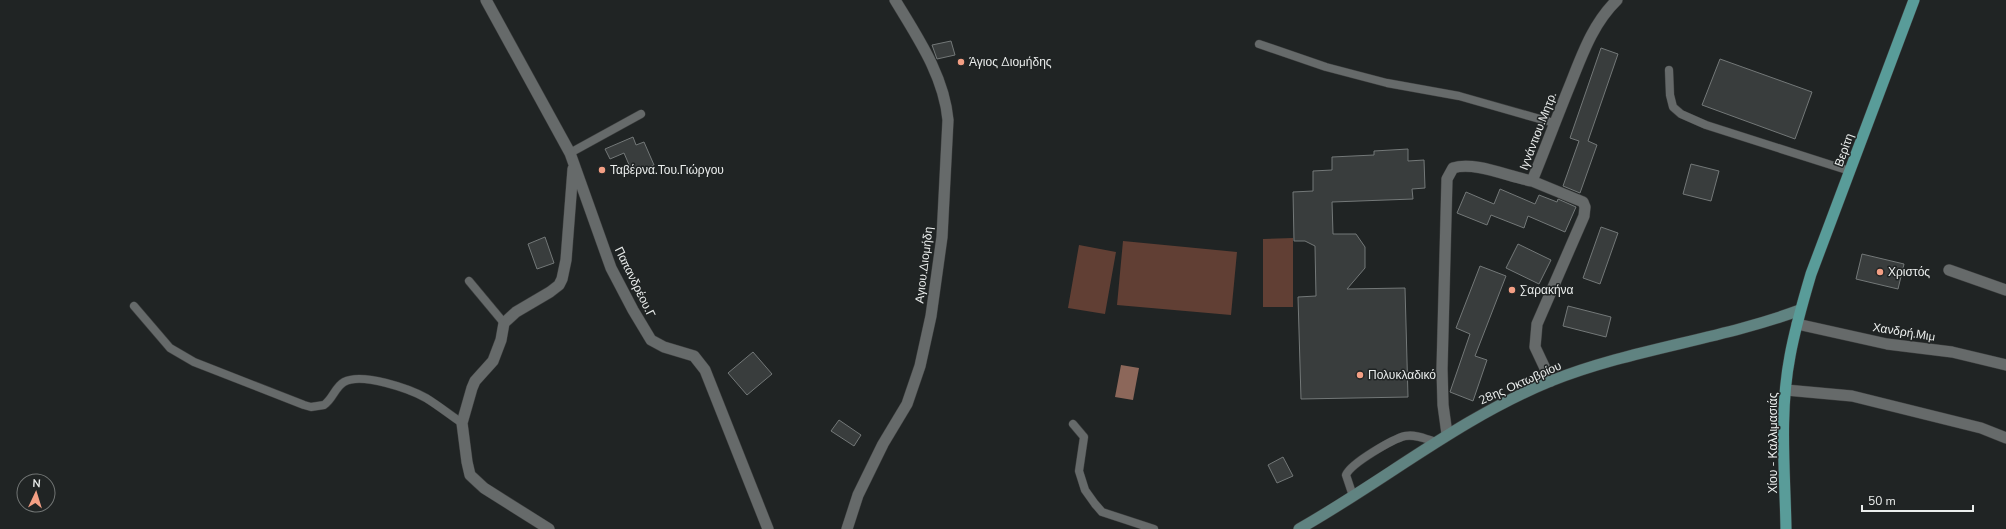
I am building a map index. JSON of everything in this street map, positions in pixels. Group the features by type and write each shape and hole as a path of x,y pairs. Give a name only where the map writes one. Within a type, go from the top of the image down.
{"main road":[{"name":"Βερίτη","path":"1800,310 1811,274 1914,0"},
{"name":"Χίου - Καλλιμασιάς","path":"1786,529 1784,422 1786,390 1790,357 1800,310"},
{"name":"28ης Οκτωβρίου","path":"1299,529 1353,496 1447,434 1494,408 1551,381 1625,357 1746,329 1800,310"}],"street":[{"name":"Παπανδρέου.Γ","path":"486,0 570,153 573,166 611,268 645,332 655,342 694,356 705,370 768,529"},
{"name":"Αγιου.Διομήδη","path":"847,529 858,495 883,444 906,404 920,366 931,316 942,237 948,120 947,105 936,72 895,0"},
{"name":"Ιγνάντιου.Μητρ.","path":"1551,381 1535,347 1537,324 1584,216 1585,208 1583,202 1532,182 1554,124 1594,29 1607,9 1617,0"},
{"path":"549,529 484,488 470,475 462,422 475,381 493,361 501,340 504,323 516,312 550,292 562,279 566,260 573,166"},
{"path":"1447,434 1443,405 1442,369 1447,179 1453,168 1460,166 1480,168 1532,182"},
{"path":"1949,270 2006,290"},
{"name":"Χανδρή.Μιμ","path":"1797,324 1887,344 1952,352 2006,365"},
{"path":"1786,390 1852,396 1981,428 2006,438"}],"lane":[{"path":"1259,44 1326,67 1387,83 1459,96 1554,124"},
{"path":"1669,70 1670,95 1673,107 1681,114 1706,125 1850,171"},
{"path":"570,153 641,114"},
{"path":"468,281 504,323"},
{"path":"134,306 170,348 188,358 304,405 324,405 346,381 366,380 410,391 426,398 462,422"},
{"path":"1073,424 1084,438 1079,471 1085,490 1095,504 1102,512 1154,529"},
{"path":"1353,496 1346,475 1348,471 1369,455 1405,436 1415,436 1436,442"}],"shaded area":[{"path":"1293,238 1293,307 1263,307 1263,239"},
{"path":"1123,241 1237,252 1231,315 1117,305"},
{"path":"1079,245 1116,252 1105,314 1068,308"},
{"path":"1121,365 1139,368 1133,400 1115,397"}],"building":[{"path":"951,41 955,55 937,59 932,45"},
{"path":"1601,48 1618,54 1588,141 1597,145 1580,193 1563,186 1579,141 1570,138"},
{"path":"1720,59 1812,92 1795,139 1702,105"},
{"path":"633,137 636,145 644,142 654,165 633,174 624,153 610,159 605,149"},
{"path":"1408,149 1408,161 1424,160 1425,188 1412,189 1413,199 1332,202 1333,234 1356,234 1365,247 1365,268 1347,289 1405,288 1408,397 1301,399 1298,297 1316,296 1315,246 1305,241 1294,241 1293,192 1313,191 1313,171 1332,170 1332,157 1374,155 1374,151"},
{"path":"1691,164 1719,171 1711,201 1683,194"},
{"path":"1500,189 1535,204 1539,195 1557,202 1558,199 1576,207 1565,232 1528,216 1524,228 1491,215 1487,225 1457,213 1466,192 1494,204"},
{"path":"1601,227 1618,233 1600,284 1583,278"},
{"path":"545,237 554,263 537,269 528,244"},
{"path":"1518,244 1551,260 1539,284 1506,268"},
{"name":"Χριστός","path":"1862,254 1904,264 1898,289 1856,279"},
{"path":"1480,266 1506,276 1475,356 1487,360 1473,401 1450,392 1470,334 1456,328"},
{"path":"1568,306 1611,317 1606,337 1563,326"},
{"path":"753,352 772,374 747,395 728,373"},
{"path":"839,420 861,435 854,446 831,431"},
{"path":"1283,457 1293,476 1277,483 1268,465"}],"place":[{"name":"Άγιος Διομήδης","path":"961,62"},
{"name":"Ταβέρνα.Του.Γιώργου","path":"602,170"},
{"name":"Χριστός","path":"1880,272"},
{"name":"Σαρακήνα","path":"1512,290"},
{"name":"Πολυκλαδικό","path":"1360,375"}]}
